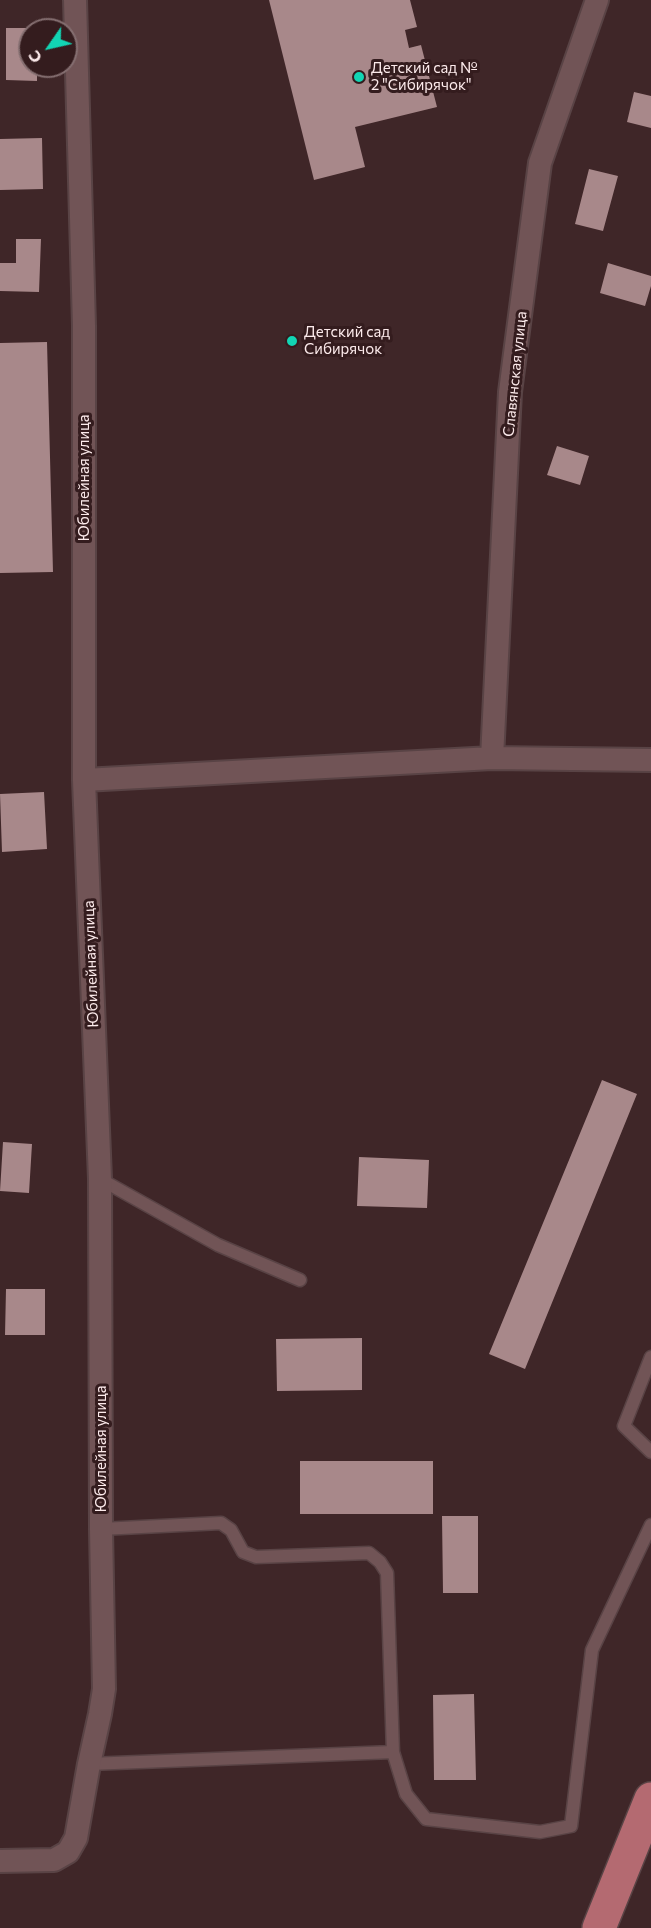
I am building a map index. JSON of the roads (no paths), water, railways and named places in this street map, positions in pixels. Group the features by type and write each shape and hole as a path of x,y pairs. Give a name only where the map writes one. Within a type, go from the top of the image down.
{"main road":[{"path":"599,1928 651,1799"}],"street":[{"name":"Юбилейная улица","path":"0,1861 54,1860 68,1852 76,1838 88,1764 104,1689 100,1179 84,780 84,326 75,0"},
{"name":"Славянская улица","path":"492,758 510,392 540,163 597,0"},
{"path":"84,780 492,758 651,760"}],"lane":[{"path":"100,1179 218,1245 300,1280"},
{"path":"651,1357 624,1426 651,1452"},
{"path":"101,1529 221,1523 231,1530 243,1552 256,1557 369,1553 380,1562 387,1573 393,1752 406,1794 426,1819 540,1832 571,1826 592,1650 651,1525"},
{"path":"88,1764 393,1752"}],"place":[{"name":"Детский сад № 2 \"Сибирячок\"","path":"359,77"},
{"name":"Детский сад Сибирячок","path":"292,341"}]}
